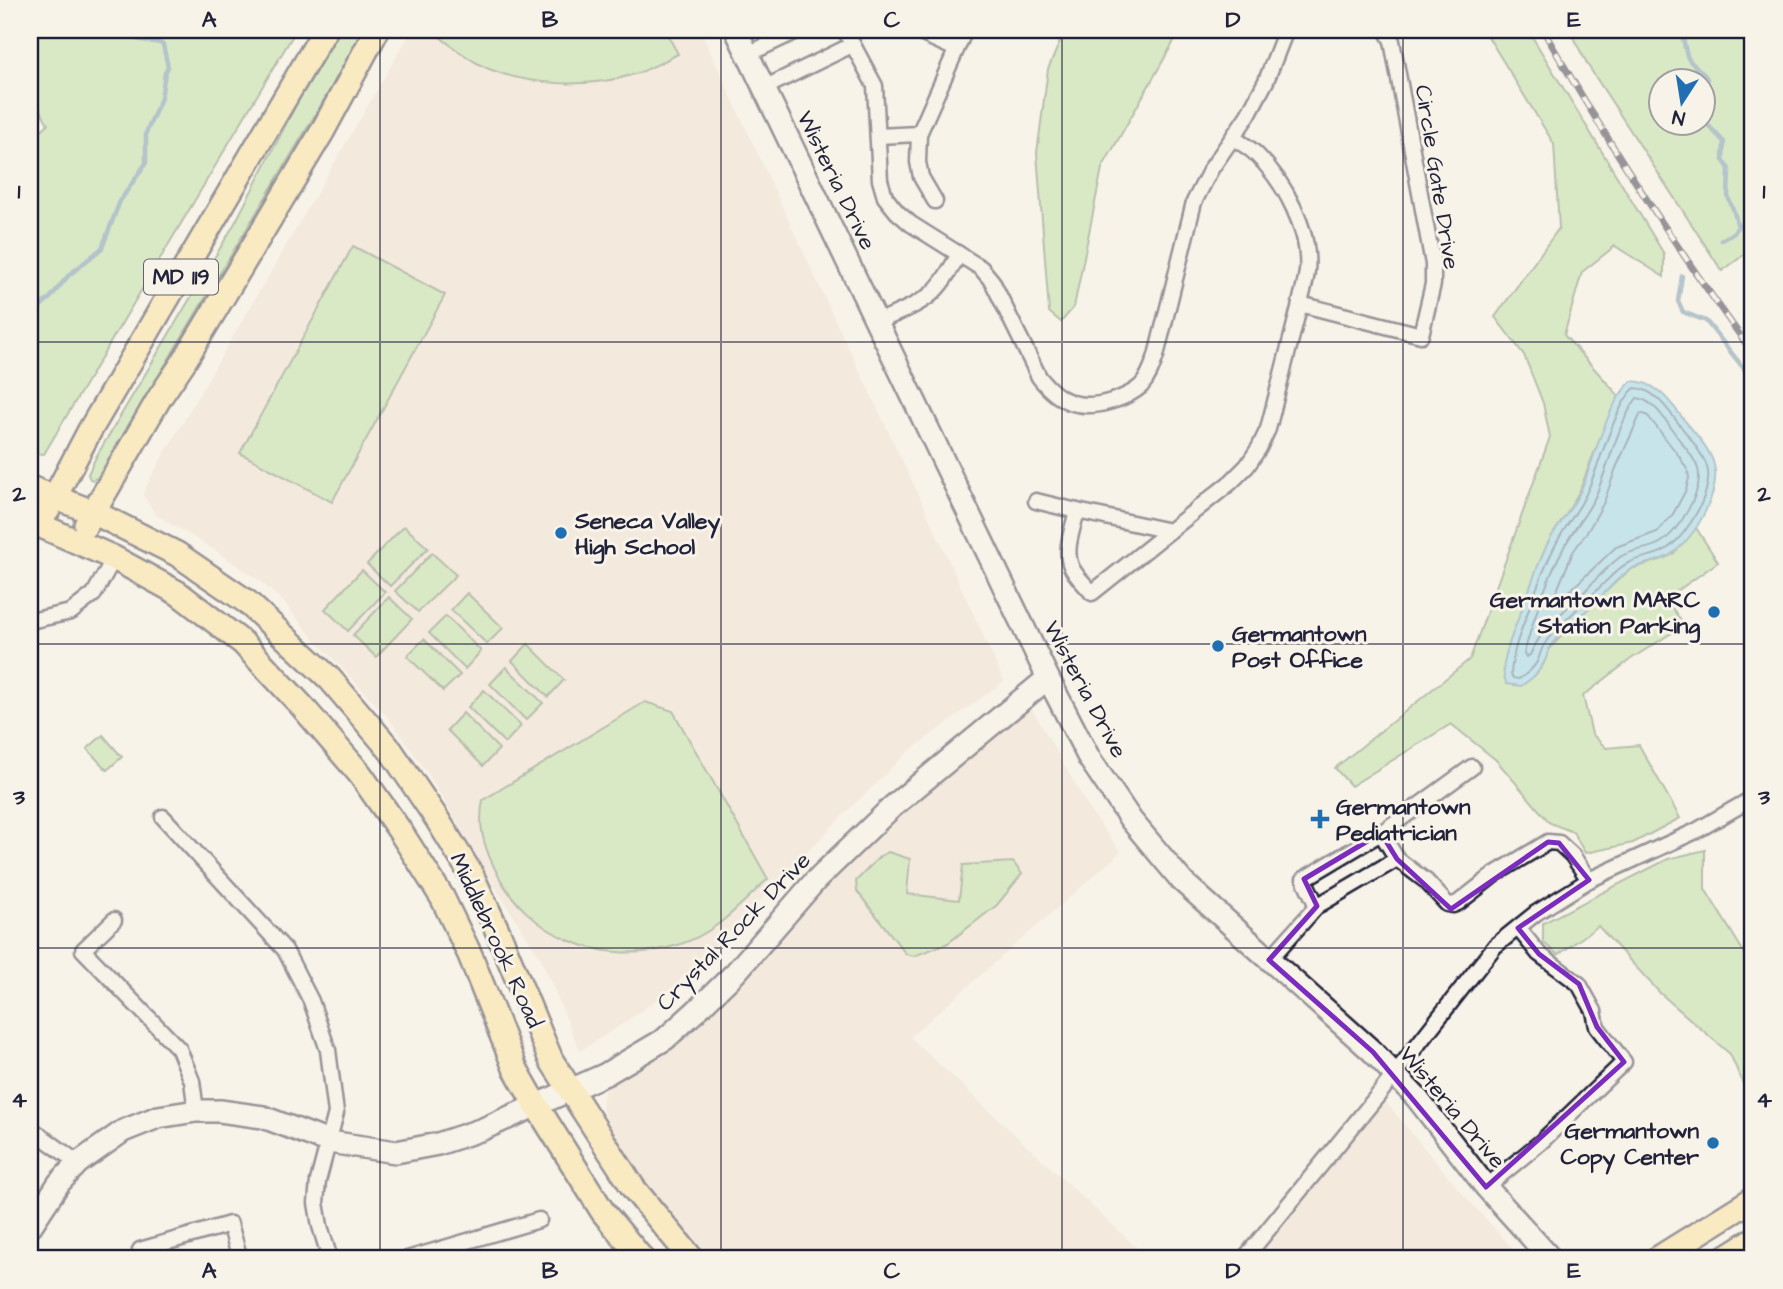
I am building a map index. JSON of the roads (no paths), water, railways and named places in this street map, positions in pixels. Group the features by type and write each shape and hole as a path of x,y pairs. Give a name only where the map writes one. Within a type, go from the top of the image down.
{"main road":[{"name":"MD 119","path":"35,523 54,496 90,430 326,30"},
{"name":"MD 119","path":"78,541 160,397 322,132 377,30"},
{"name":"Middlebrook Road","path":"30,488 93,512 177,554 247,602 330,679 391,751 437,819 471,874 551,1060 634,1189 692,1259"},
{"name":"Middlebrook Road","path":"35,523 114,558 178,593 243,643 301,705 360,775 442,897 470,955 515,1068 536,1105 603,1212 642,1259"},
{"path":"1657,1259 1753,1199"},
{"path":"1723,1259 1753,1240"}],"street":[{"name":"Wisteria Drive","path":"736,30 1089,758 1131,820 1182,881 1373,1052 1417,1098 1486,1187 1550,1259"},
{"path":"748,54 799,30"},
{"path":"845,30 875,86 880,180 885,197 911,224 981,268 992,281 1039,377 1049,390 1068,401 1087,406 1122,398 1139,388 1150,374 1194,202 1211,169 1248,115 1266,81 1286,30"},
{"path":"914,30 956,49"},
{"path":"935,201 921,177 918,162 919,134 965,30"},
{"name":"Circle Gate Drive","path":"1300,304 1421,335 1433,284 1433,264 1392,41 1386,30"},
{"path":"764,88 852,46"},
{"path":"878,136 919,134"},
{"path":"1077,511 1069,558 1072,568 1092,593 1231,482 1247,466 1268,429 1300,304 1307,270 1306,247 1287,194 1271,170 1253,151 1233,138"},
{"path":"877,322 917,304 933,293 958,254"},
{"path":"1036,501 1170,531"},
{"path":"30,621 71,612 94,594 114,558"},
{"name":"Crystal Rock Drive","path":"30,1227 59,1183 78,1163 123,1132 158,1117 196,1111 220,1111 262,1117 329,1142 396,1152 438,1144 483,1129 606,1074 665,1039 737,972 815,881 892,807 1048,678"},
{"path":"1317,906 1304,879 1381,833 1472,767"},
{"path":"1244,1259 1394,1076 1495,946 1536,913 1588,880 1696,831 1753,798"},
{"path":"163,817 285,950 311,1001 328,1050 336,1113 318,1181 316,1203 330,1259"},
{"path":"1381,833 1397,859 1426,881 1447,904 1458,903 1495,874 1548,842 1559,842 1572,855 1588,880"},
{"path":"1269,960 1317,906 1397,859"},
{"path":"114,920 83,950 178,1049 192,1081 196,1111"},
{"path":"1486,1187 1541,1142 1624,1062 1597,1027 1594,1011 1579,984 1539,954 1518,928"},
{"path":"30,1128 78,1163"},
{"path":"407,1259 539,1220"},
{"path":"142,1259 140,1250 230,1224 240,1259"}],"water":[{"path":"1632,381 1649,385 1663,394 1706,447 1714,465 1715,476 1710,500 1697,525 1681,546 1669,556 1623,574 1559,635 1533,677 1521,686 1507,684 1503,671 1506,655 1540,561 1551,537 1580,492 1615,403"}],"waterway":[{"path":"30,315 50,298 68,276 102,248 120,201 146,163 146,133 161,98 168,67 163,45 136,39 131,30"},
{"path":"1680,30 1688,58 1707,79 1706,123 1724,142 1723,160 1729,170 1728,197 1738,226 1734,233 1721,240"},
{"path":"1682,276 1678,301 1683,312 1706,321 1753,380"}],"railway":[{"path":"1543,30 1644,194 1753,353"}],"place":[{"name":"Seneca Valley High School","path":"561,533"},
{"name":"Germantown MARC Station Parking","path":"1714,612"},
{"name":"Germantown Post Office","path":"1218,646"},
{"name":"Germantown Pediatrician","path":"1320,819"},
{"name":"Germantown Copy Center","path":"1713,1143"}]}
